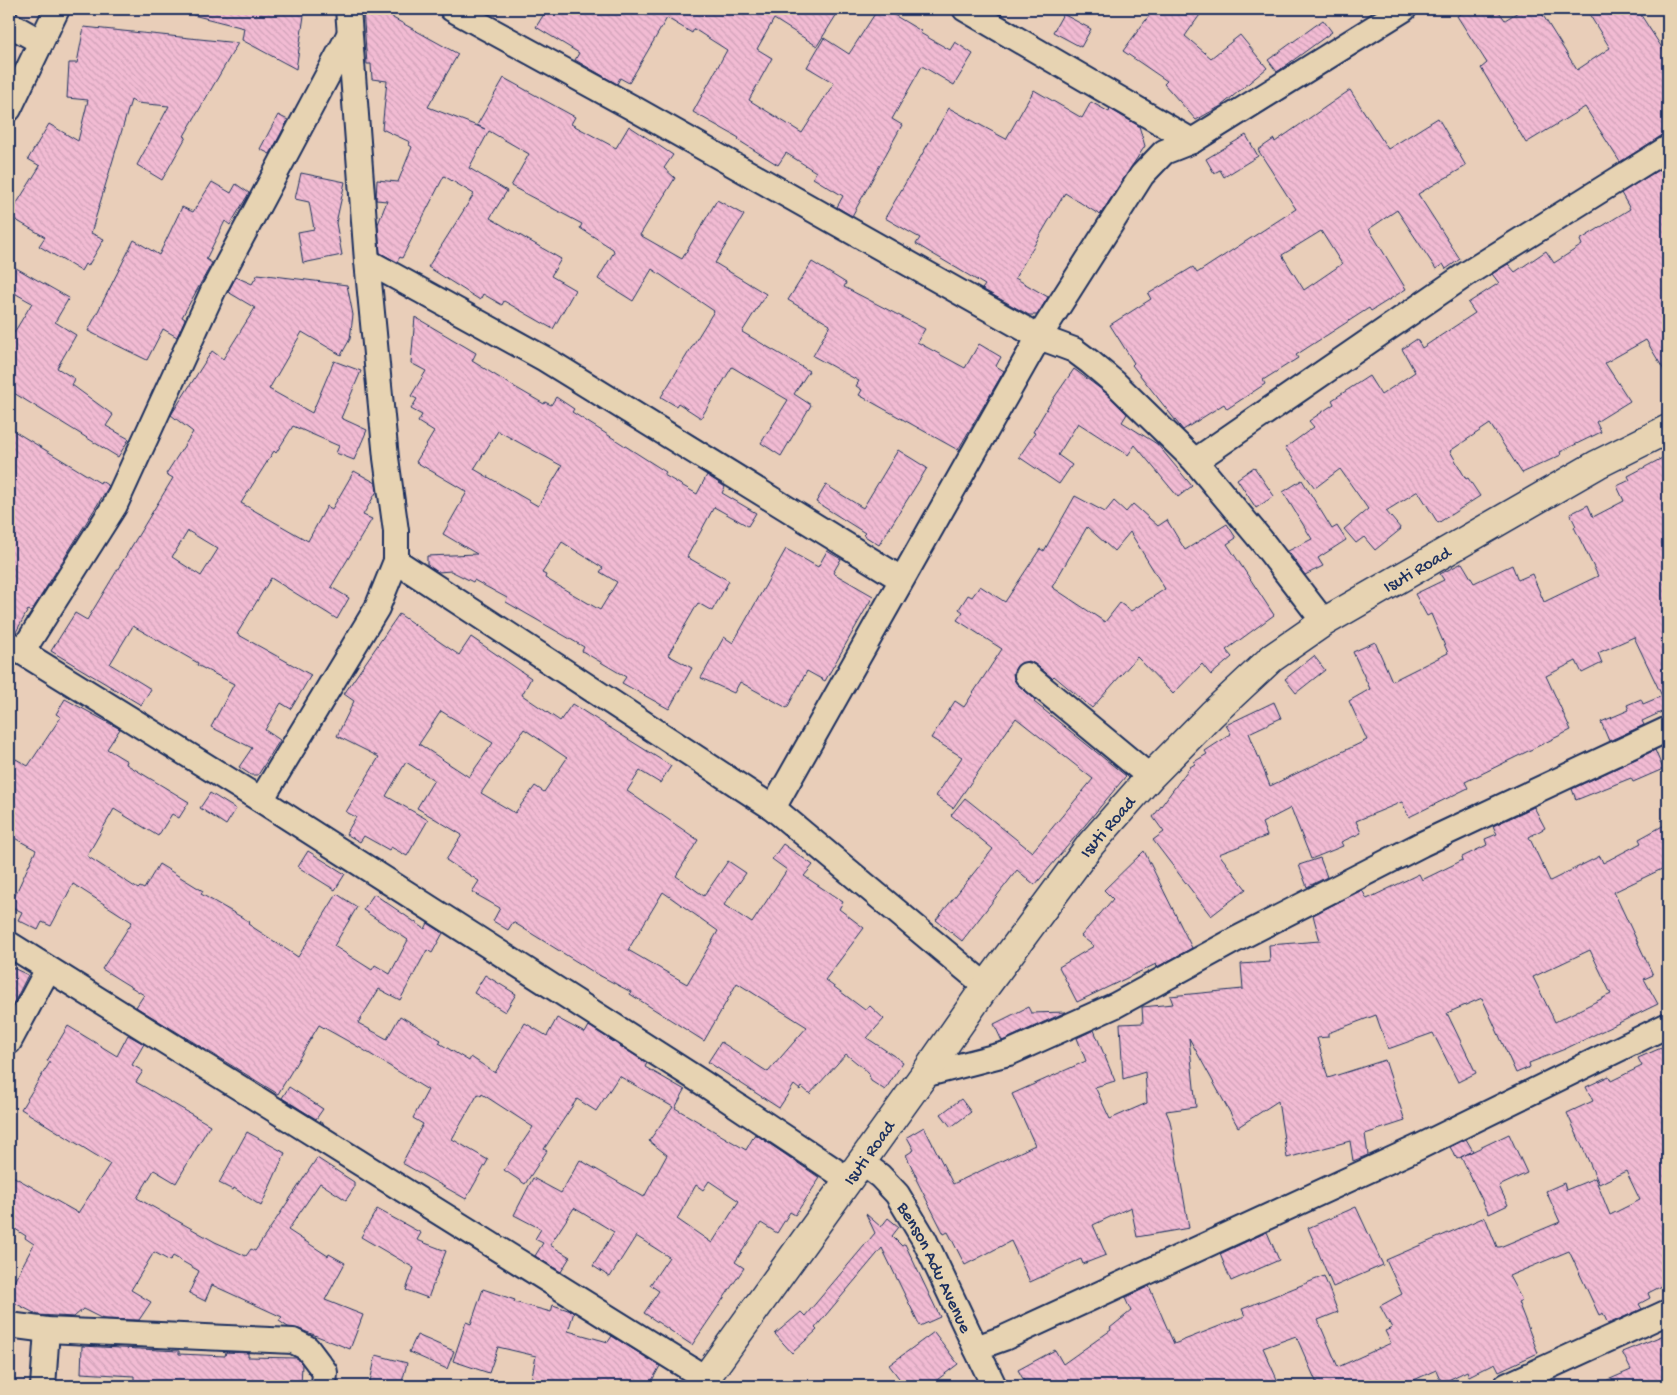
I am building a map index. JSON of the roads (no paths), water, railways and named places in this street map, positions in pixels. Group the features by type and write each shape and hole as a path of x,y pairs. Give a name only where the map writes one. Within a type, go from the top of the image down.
{"street":[{"path":"9,109 57,9"},
{"path":"261,800 377,608 396,561 396,531 386,458 367,261 348,9"},
{"path":"452,9 633,108 1039,337 1074,350 1115,383 1195,461 1261,540 1324,622"},
{"path":"965,9 1192,141"},
{"path":"773,808 1039,337 1142,175 1164,152 1192,141 1404,9"},
{"path":"9,24 41,42"},
{"path":"16,648 116,505 213,291 349,35"},
{"path":"1195,461 1468,273 1668,148"},
{"path":"367,261 545,358 901,579"},
{"name":"Isuti Road","path":"702,1382 986,986 1092,844 1150,777 1212,714 1272,658 1324,622 1598,464 1668,429"},
{"path":"396,561 773,808 986,986"},
{"name":"Benson Adu Avenue","path":"16,648 261,800 695,1078 855,1171 880,1176 897,1194 924,1239 994,1386"},
{"path":"1027,675 1150,777"},
{"path":"924,1075 1010,1053 1116,1005 1236,940 1422,844 1668,728"},
{"path":"9,944 702,1382"},
{"path":"9,1042 48,969"},
{"path":"976,1348 1004,1338 1419,1147 1668,1025"},
{"path":"1506,1386 1668,1312"},
{"path":"9,1325 46,1330 293,1341 307,1348 326,1372 324,1386"},
{"path":"43,1386 46,1330"}]}
